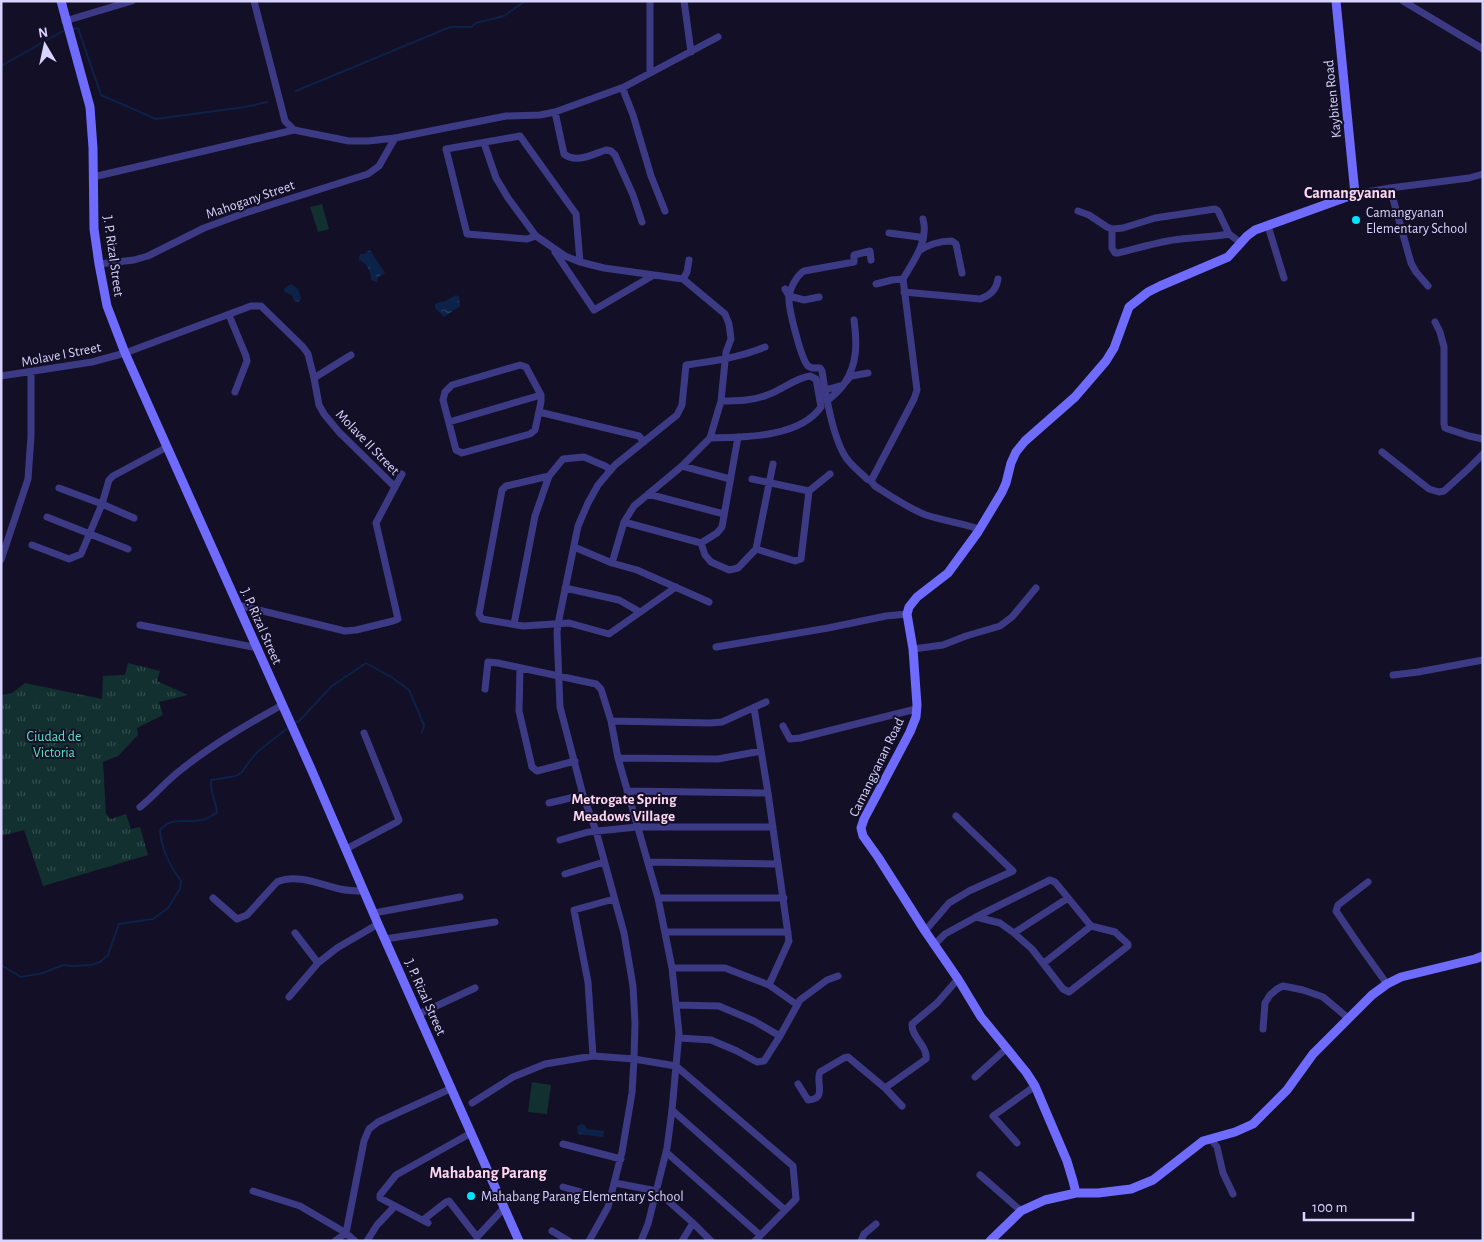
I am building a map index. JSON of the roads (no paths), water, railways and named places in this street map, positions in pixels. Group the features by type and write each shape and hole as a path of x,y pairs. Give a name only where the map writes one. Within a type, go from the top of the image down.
{"street":[{"name":"J. P. Rizal Street","path":"61,1 90,107 93,148 94,229 107,306 125,353 258,648 519,1241"},
{"path":"65,21 132,1"},
{"path":"254,1 285,121 294,130"},
{"path":"650,1 650,73"},
{"path":"684,1 691,52"},
{"name":"Kaybiten Road","path":"1336,1 1356,194"},
{"path":"1403,1 1483,49"},
{"path":"93,177 294,130 348,141 368,140 394,138 506,116 540,115 555,112 624,87 718,37"},
{"path":"624,87 651,176 665,211"},
{"path":"555,112 564,154 569,158 577,159 606,150 611,151 615,155 633,195 642,222"},
{"path":"536,236 527,238 467,234 446,149 520,136 576,214 580,262"},
{"name":"Mahogany Street","path":"99,264 134,260 148,256 204,228 368,174 379,166 394,138"},
{"path":"484,142 496,178 536,236 565,256 580,262 604,268 683,279 725,314 730,324 731,339 726,352 721,401 710,438 701,449 634,506 624,522 612,562"},
{"path":"716,647 886,616 907,614 917,597 948,573 979,529 1002,492 1011,462 1024,441 1075,397 1106,361 1114,348 1129,307 1148,292 1228,258 1255,230 1356,194 1450,181 1483,174"},
{"path":"1390,188 1411,263 1428,286"},
{"path":"1078,211 1097,219 1106,227 1112,229 1123,228 1155,218 1215,209 1218,211 1229,234 1241,243"},
{"path":"871,481 917,390 903,279 919,252 923,240 926,229 923,218"},
{"path":"1268,226 1284,278"},
{"path":"1112,229 1112,248 1115,253 1174,240 1229,234"},
{"path":"889,233 919,237 923,240"},
{"path":"919,252 926,246 952,241 956,244 962,273"},
{"path":"552,247 594,310 653,276"},
{"path":"871,260 870,251 854,256 854,262 804,270 798,274 787,292 805,361 808,366 820,368 822,371 839,445 846,458 867,479 875,486 918,511 979,529"},
{"path":"683,279 690,260"},
{"path":"876,284 903,279"},
{"path":"904,292 980,299 989,296 996,288 998,279"},
{"path":"787,292 804,300 819,297"},
{"name":"Molave II Street","path":"125,353 251,306 260,306 308,354 319,405 324,414 339,432 395,488 376,526 398,619 345,631 238,605"},
{"path":"229,315 247,361 235,392"},
{"path":"826,390 843,386 852,370 857,342 854,320"},
{"path":"1435,322 1444,347 1445,428 1483,439"},
{"path":"590,1241 608,1208 621,1159 629,1112 635,1023 633,986 624,933 596,831 583,795 560,707 557,633 565,588 578,526 588,503 598,485 615,465 677,415 682,405 686,365 725,360 765,347"},
{"name":"Molave I Street","path":"1,376 31,373 92,362 125,353"},
{"path":"314,378 351,354"},
{"path":"520,366 526,367 541,395 539,412 535,430 530,434 462,453 456,450 443,400 446,392 452,385 520,366"},
{"path":"1,560 28,479 31,436 31,373"},
{"path":"828,401 851,376 868,373"},
{"path":"710,438 769,434 788,429 797,426 816,414 822,407 816,379 810,376 803,377 768,395 745,401 721,401"},
{"path":"449,422 541,395"},
{"path":"539,412 639,436 644,442"},
{"path":"624,522 701,543 717,533 722,527 738,437"},
{"path":"32,545 70,560 81,554 102,504 109,480 167,447"},
{"path":"1382,452 1430,489 1439,492 1444,490 1483,454"},
{"path":"514,624 535,516 549,476 563,459 584,457 611,470"},
{"path":"701,543 705,555 711,562 729,570 738,568 756,549 773,464"},
{"path":"682,466 730,479"},
{"path":"395,488 402,474"},
{"path":"756,549 795,561 801,559 809,491 830,474"},
{"path":"549,476 506,486 502,490 479,614 482,619 523,626 568,623 609,634 676,588"},
{"path":"752,479 809,491"},
{"path":"59,488 134,518"},
{"path":"648,494 724,514"},
{"path":"48,517 128,550"},
{"path":"574,548 637,570 709,602"},
{"path":"565,588 619,600 640,612"},
{"path":"913,649 942,645 1000,626 1012,617 1036,588"},
{"name":"Camangyanan Road","path":"907,614 913,649 916,717 864,819 861,828 863,836 981,1017 1026,1072 1035,1086 1067,1161 1076,1193"},
{"path":"140,625 258,648"},
{"path":"1393,675 1483,660"},
{"path":"485,689 488,662 498,662 596,684 601,689 611,721 618,758 658,898 672,968 679,1038 666,1152 658,1191 645,1234 641,1241"},
{"path":"520,668 519,711 532,767 537,771 575,761"},
{"path":"611,721 710,724 722,722 766,702"},
{"path":"754,708 762,751 789,941 769,985"},
{"path":"140,807 181,769 244,726 284,709"},
{"path":"783,726 790,740 916,709"},
{"path":"346,849 400,820 364,733"},
{"path":"618,758 718,759 762,751"},
{"path":"628,791 768,793"},
{"path":"549,803 583,795"},
{"path":"925,931 950,903 1013,871 956,816"},
{"path":"560,840 588,832 637,827 773,826"},
{"path":"565,874 604,862"},
{"path":"648,862 778,864"},
{"path":"212,898 237,919 247,915 283,879 290,878 325,884 340,889 364,891"},
{"path":"934,945 945,934 976,917 1050,880 1055,882 1091,926 1116,932 1128,946 1069,992 1063,989 1032,949 1014,934 1000,923 976,917"},
{"path":"1368,882 1338,905 1336,911 1387,984"},
{"path":"374,913 460,897"},
{"path":"658,898 784,898"},
{"path":"1014,934 1068,898"},
{"path":"593,1056 588,982 574,910 614,899"},
{"path":"386,939 495,922"},
{"path":"290,998 318,963 337,948 378,924"},
{"path":"1044,963 1091,926"},
{"path":"665,932 788,932"},
{"path":"295,933 318,963"},
{"path":"990,1241 1021,1211 1045,1200 1076,1193 1098,1193 1131,1189 1153,1180 1203,1141 1235,1132 1253,1124 1287,1090 1313,1054 1372,995 1387,984 1401,977 1483,956"},
{"path":"672,968 725,968 769,985 796,1004"},
{"path":"679,1038 711,1040 757,1062 764,1061 780,1036 796,1004 827,980 838,976"},
{"path":"885,1088 926,1059 926,1053 912,1029 912,1024 937,1002 958,979"},
{"path":"1263,1029 1265,1003 1277,988 1284,986 1323,997 1348,1018"},
{"path":"418,1014 475,988"},
{"path":"676,1006 719,1006 754,1021 780,1036"},
{"path":"975,1077 1006,1048"},
{"path":"472,1103 513,1077 545,1064 593,1056 634,1059 676,1066 793,1166 796,1197 754,1241"},
{"path":"798,1084 808,1100 813,1100 819,1095 818,1076 820,1072 848,1057 885,1088 902,1106"},
{"path":"1017,1143 992,1116 1035,1086"},
{"path":"335,1241 346,1233 364,1141 369,1129 378,1122 452,1088"},
{"path":"672,1110 785,1210"},
{"path":"472,1133 396,1175 380,1197 426,1222 449,1201 475,1239 504,1208"},
{"path":"1211,1139 1217,1147 1223,1173 1233,1194"},
{"path":"563,1144 621,1159"},
{"path":"666,1152 760,1235"},
{"path":"980,1175 1021,1211"},
{"path":"615,1183 658,1191 710,1241"},
{"path":"563,1187 610,1200"},
{"path":"253,1191 300,1206 346,1233 354,1241"},
{"path":"367,1241 377,1225 395,1206"},
{"path":"682,1241 693,1223"},
{"path":"861,1241 864,1234 876,1224"},
{"path":"552,1231 569,1241"}],"water":[{"path":"370,250 385,273 378,277 377,282 371,280 368,268 359,260 360,254"},
{"path":"291,284 298,289 301,298 299,302 294,301 292,295 285,292 284,289"},
{"path":"456,295 459,297 460,306 444,317 435,308 435,305"},
{"path":"581,1124 585,1125 587,1129 604,1131 603,1137 578,1134 577,1127"}],"waterway":[{"path":"296,91 450,27 471,27 476,23 504,16 525,1"},
{"path":"73,29 78,28 101,95 156,119 245,107 267,102"},
{"path":"1,66 63,31"},
{"path":"295,723 332,686 366,663 409,690 424,725 422,732"},
{"path":"1,965 21,977 43,973 63,965 91,965 100,962 108,955 119,924 153,919 168,908 180,889 181,881 167,857 162,844 160,830 165,825 175,821 202,820 217,813 211,789 211,780 236,776 242,772 257,752 289,727"}],"place":[{"name":"Camangyanan Elementary School","path":"1356,220"},
{"name":"Mahabang Parang Elementary School","path":"471,1196"}],"district":[{"name":"Camangyanan","path":"1350,192"},
{"name":"Metrogate Spring Meadows Village","path":"624,808"},
{"name":"Mahabang Parang","path":"488,1172"}],"park label":[{"name":"Ciudad de Victoria","path":"54,744"}]}
